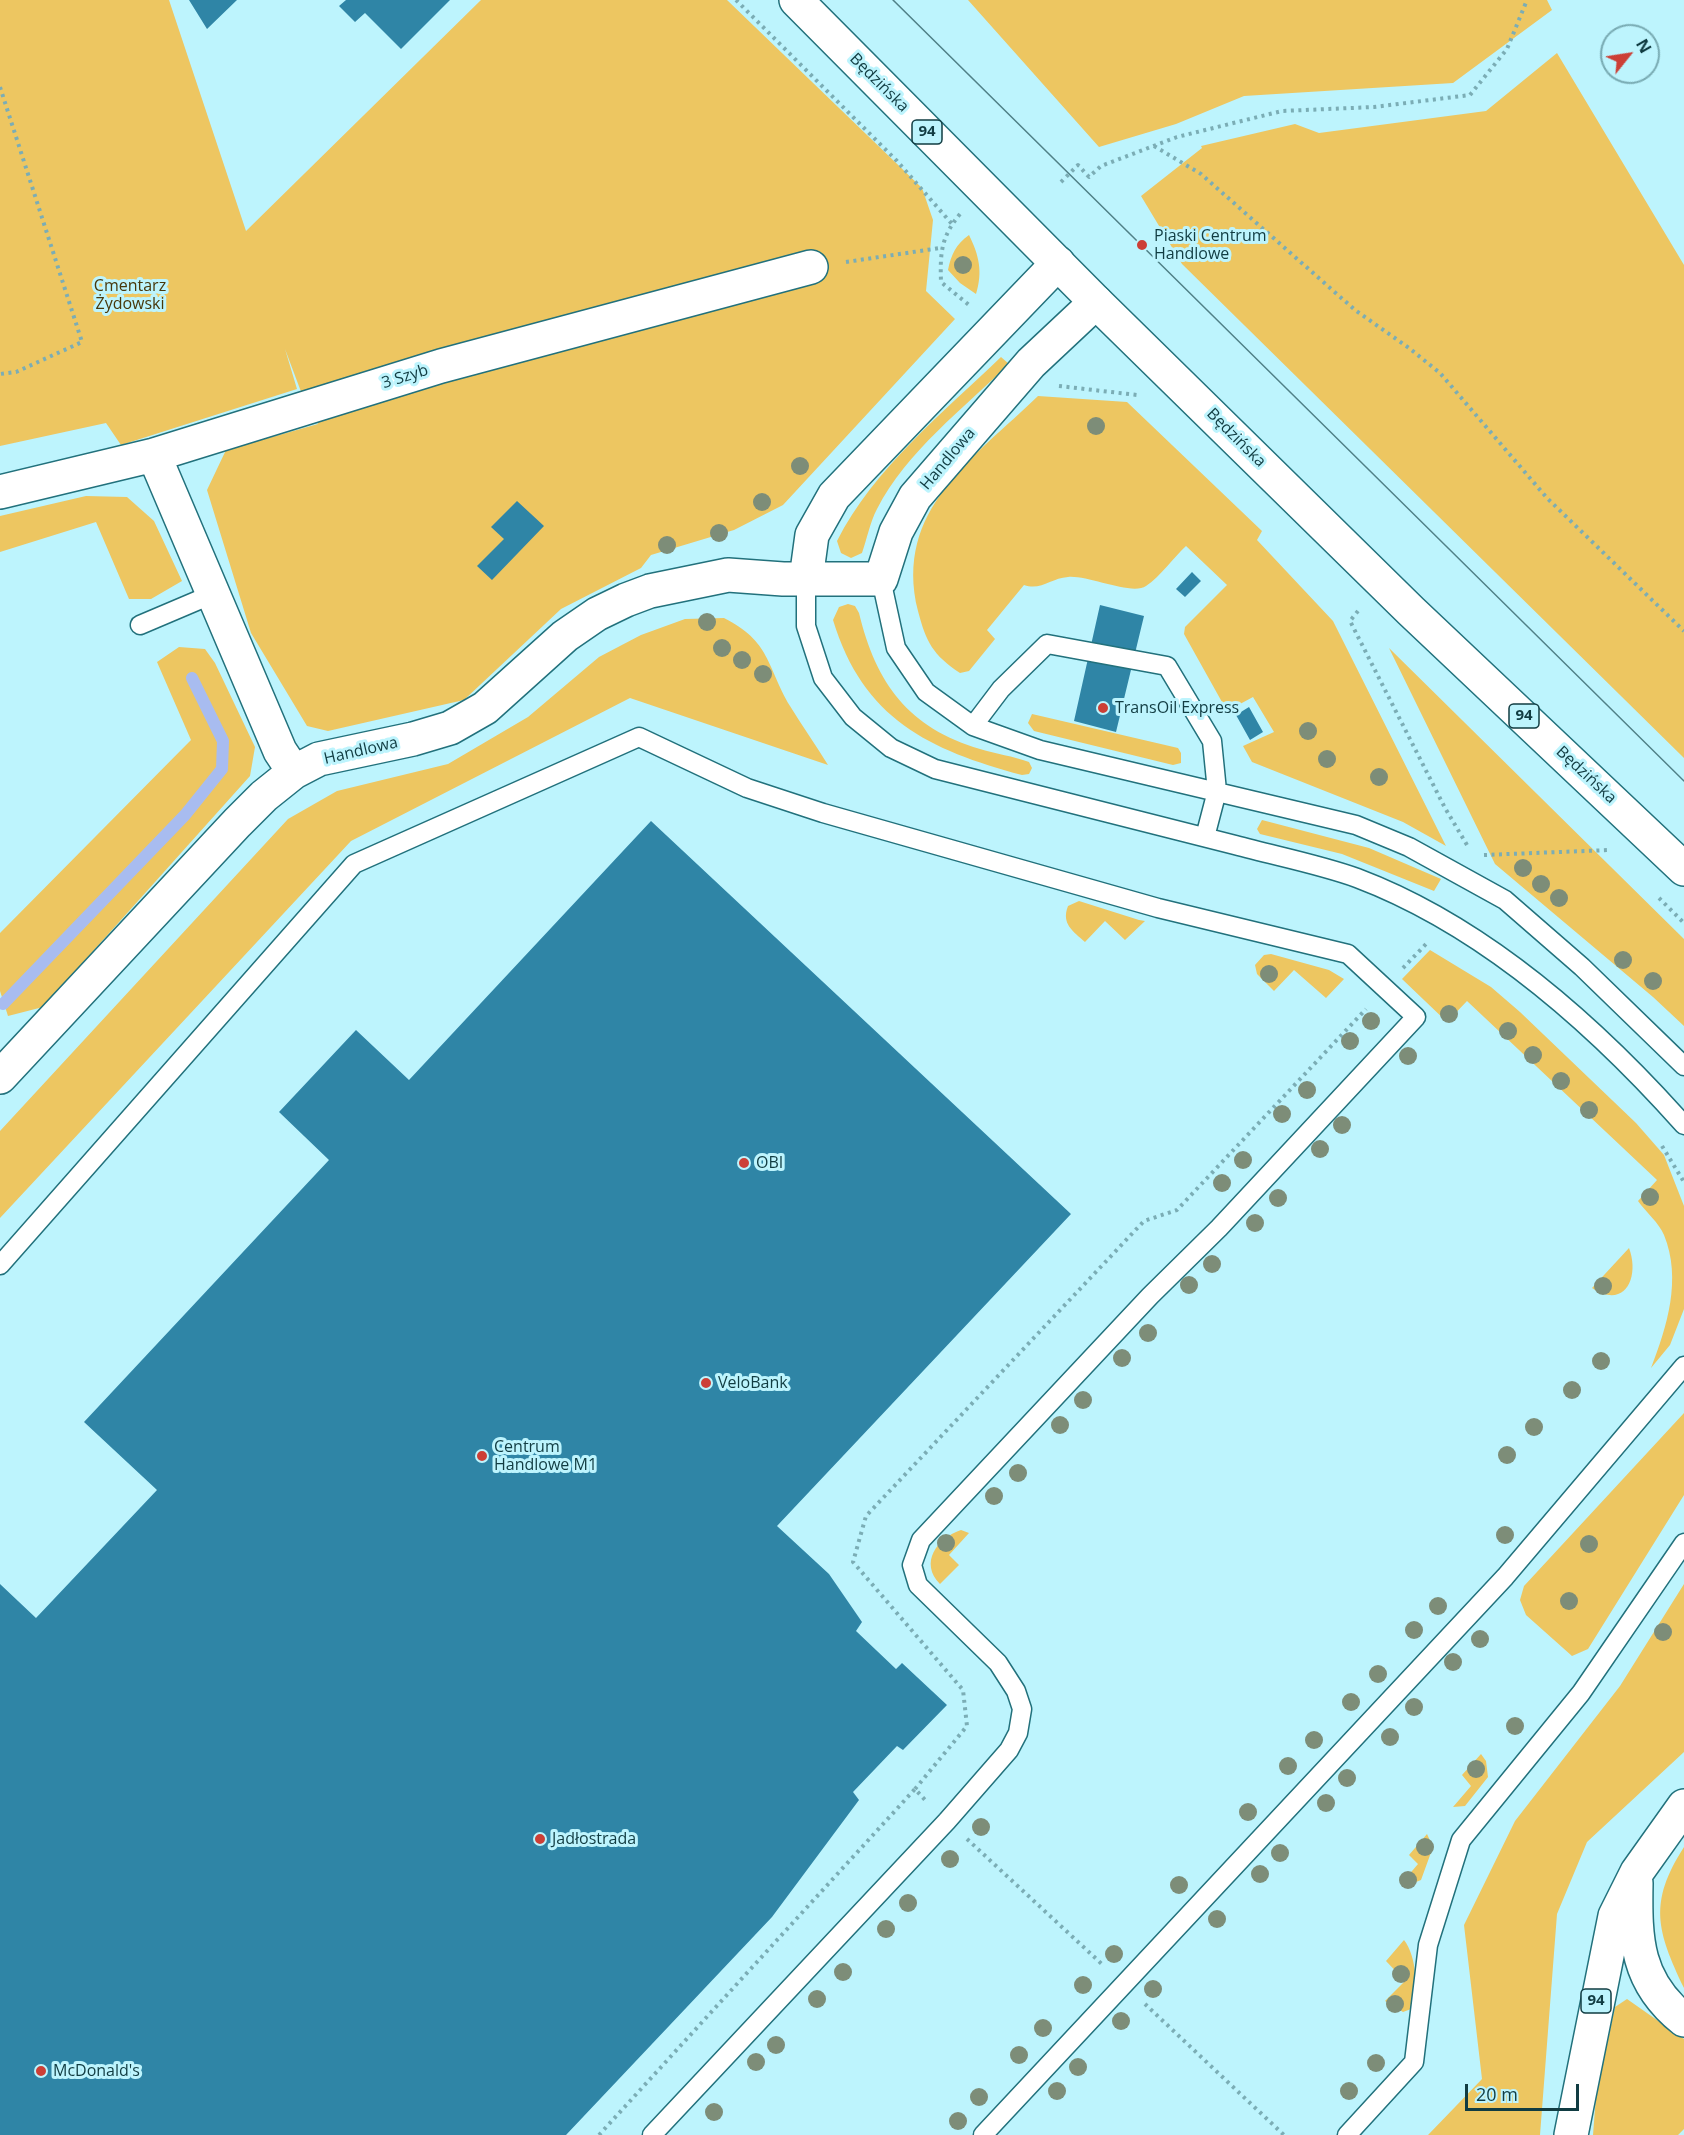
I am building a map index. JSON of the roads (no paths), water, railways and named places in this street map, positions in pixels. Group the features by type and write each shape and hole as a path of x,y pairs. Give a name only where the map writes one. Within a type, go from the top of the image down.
{"street":[{"name":"Będzińska","path":"796,0 1096,302 1411,610 1684,869"},
{"path":"806,579 812,535 834,496 1058,263"},
{"name":"3 Szyb","path":"0,492 154,454 441,366 811,267"},
{"name":"Handlowa","path":"5,1062 237,823 264,796 294,772 319,759 413,739 450,728 485,708 513,686 565,636 597,614 650,591 728,575 806,579 881,579 896,532 915,497 1031,363 1096,302"},
{"path":"154,454 280,751 294,772"},
{"name":"94","path":"1571,2135 1607,1945 1615,1916 1637,1872 1684,1806"},
{"path":"1637,1872 1635,1927 1640,1956 1649,1982 1666,2005 1684,2019"}],"lane":[{"path":"806,579 806,626 823,678 853,717 891,748 935,770 1205,837 1358,879 1444,920 1492,949 1543,987 1656,1093 1684,1125"},
{"path":"881,579 896,648 927,692 973,726 1040,750 1356,825 1409,847 1505,900 1545,932 1684,1066"},
{"path":"140,625 213,594"},
{"path":"973,726 1001,689 1047,644 1167,666 1212,741 1217,791 1205,837"},
{"path":"0,1265 354,864 639,737 747,788 823,813 1158,908 1348,954 1416,1017 1219,1228 1150,1296 921,1540 912,1565 918,1585 998,1663 1016,1691 1022,1709 1018,1733 1009,1750 947,1821 652,2135"},
{"path":"983,2135 1505,1577 1684,1366"},
{"path":"1347,2135 1414,2062 1428,1945 1461,1840 1581,1693 1684,1543"}],"waterway":[{"path":"3,1004 185,815 222,769 223,741 192,678"}],"tram line":[{"path":"893,0 1684,781"}],"place":[{"name":"Piaski Centrum Handlowe","path":"1142,245"},
{"name":"TransOil Express","path":"1103,708"},
{"name":"OBI","path":"744,1163"},
{"name":"VeloBank","path":"706,1383"},
{"name":"Centrum Handlowe M1","path":"482,1456"},
{"name":"Jadłostrada","path":"540,1839"},
{"name":"McDonald's","path":"41,2071"}],"park label":[{"name":"Cmentarz Żydowski","path":"130,295"}]}
